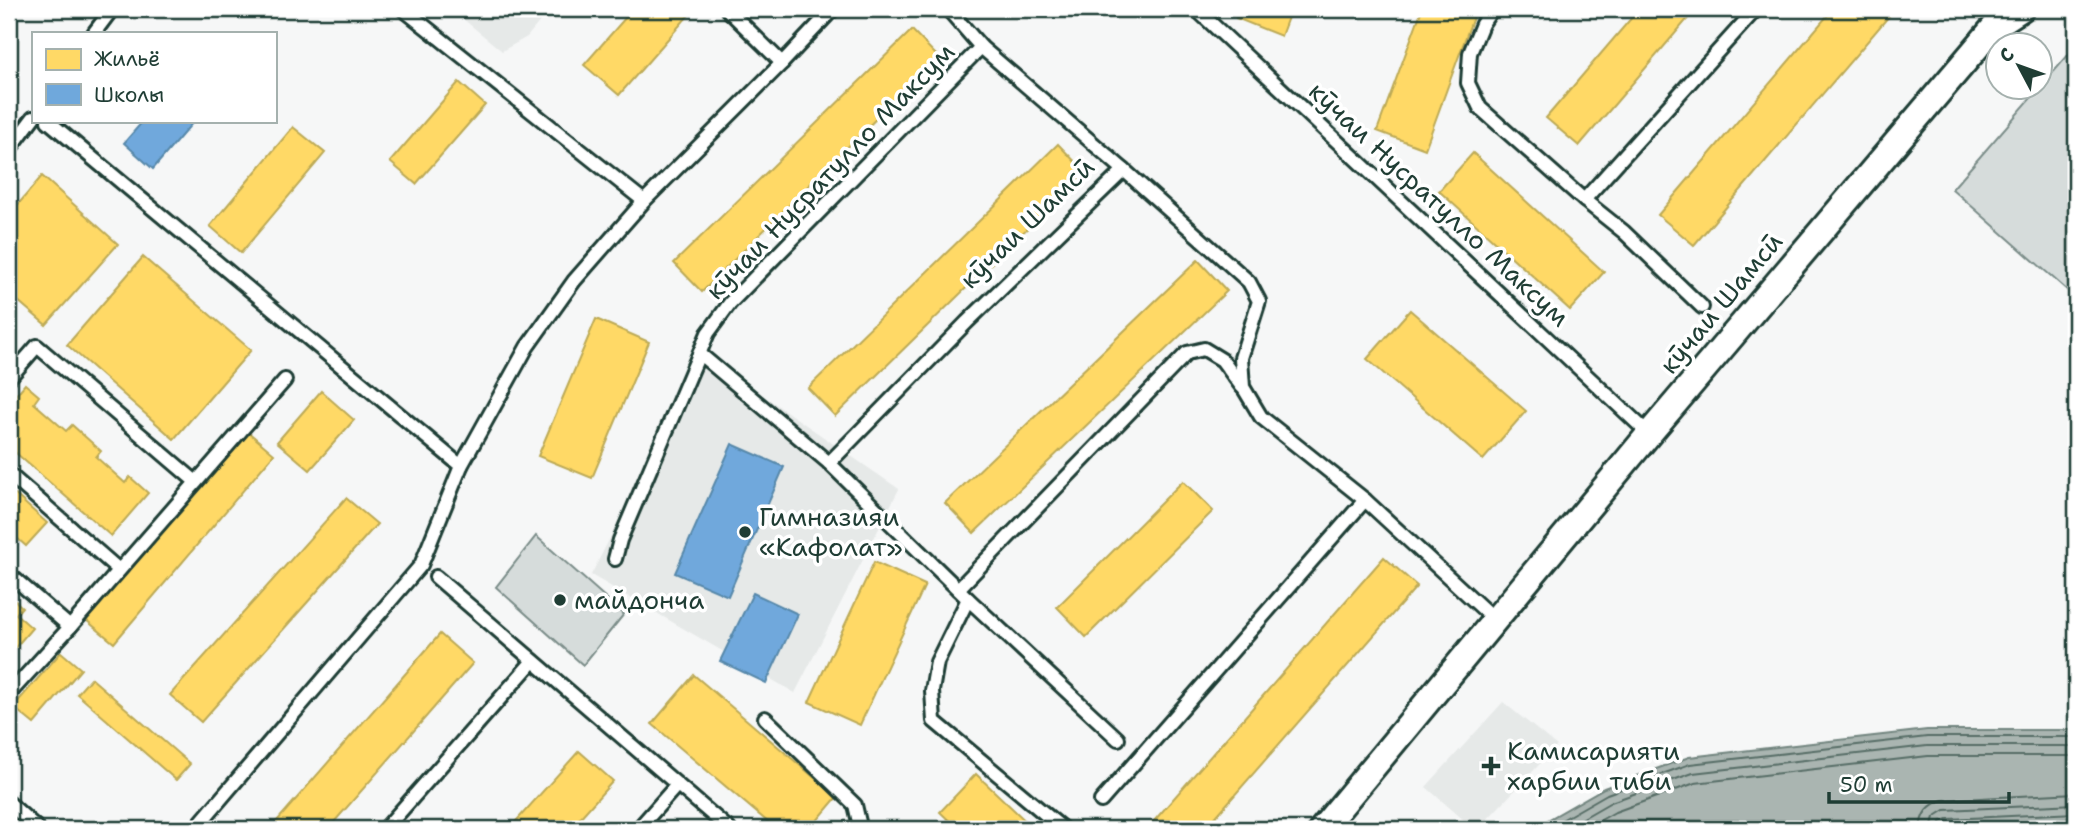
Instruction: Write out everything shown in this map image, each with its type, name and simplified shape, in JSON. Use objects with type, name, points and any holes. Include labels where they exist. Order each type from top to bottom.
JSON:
[{"type":"street","name":"кӯчаи Шамсӣ","points":[[1322,829],[1997,17],[2021,9]]},
{"type":"lane","points":[[95,32],[112,9]]},
{"type":"lane","points":[[403,9],[644,201]]},
{"type":"lane","points":[[727,9],[782,63]]},
{"type":"lane","points":[[195,829],[421,565],[461,466],[527,347],[574,281],[644,201],[833,9]]},
{"type":"lane","name":"кӯчаи Нусратулло Максум","points":[[948,9],[981,47],[1124,170]]},
{"type":"lane","name":"кӯчаи Нусратулло Максум","points":[[1196,9],[1649,434]]},
{"type":"lane","points":[[1492,9],[1482,24],[1470,53],[1468,83],[1480,108],[1624,232],[1702,307]]},
{"type":"lane","points":[[1584,200],[1756,9]]},
{"type":"lane","name":"кӯчаи Нусратулло Максум","points":[[615,559],[620,540],[708,333],[730,303],[981,47]]},
{"type":"lane","points":[[9,150],[32,119]]},
{"type":"lane","points":[[49,122],[461,466]]},
{"type":"lane","name":"кӯчаи Шамсӣ","points":[[828,463],[967,322],[1124,170],[1249,282],[1259,301],[1241,358],[1243,387]]},
{"type":"lane","points":[[9,378],[37,346],[196,482]]},
{"type":"lane","points":[[958,589],[1187,353],[1204,349],[1222,360],[1261,417],[1365,500],[1495,620]]},
{"type":"lane","points":[[700,354],[828,463],[968,599],[1118,738]]},
{"type":"lane","points":[[9,694],[285,380]]},
{"type":"lane","points":[[9,474],[119,570]]},
{"type":"lane","points":[[1101,801],[1365,500]]},
{"type":"lane","points":[[9,574],[70,627]]},
{"type":"lane","points":[[436,577],[723,827]]},
{"type":"lane","points":[[968,599],[937,662],[932,691],[934,721],[1063,829]]},
{"type":"lane","points":[[385,829],[533,661]]},
{"type":"lane","points":[[765,718],[855,805],[859,822],[855,829]]},
{"type":"lane","points":[[638,829],[677,785]]},
{"type":"lane","points":[[9,803],[38,829]]},
{"type":"shaded area","points":[[451,9],[550,9],[527,37],[502,51]]},
{"type":"shaded area","points":[[2076,46],[2076,298],[1952,189],[2027,102],[2054,102],[2054,71]]},
{"type":"shaded area","name":"Гимназияи «Кафолат»","points":[[704,355],[899,489],[795,693],[591,575]]},
{"type":"shaded area","name":"майдонча","points":[[536,536],[624,614],[583,665],[496,587]]},
{"type":"shaded area","name":"Камисарияти харбии тиби","points":[[1503,702],[1557,746],[1478,829],[1474,829],[1426,787]]},
{"type":"water","points":[[1927,730],[2076,730],[2076,819],[1861,829],[1532,829],[1604,788],[1689,757]]},
{"type":"building: Жильё","points":[[633,9],[694,9],[619,95],[584,65]]},
{"type":"building: Жильё","points":[[1240,9],[1291,9],[1281,36],[1236,18]]},
{"type":"building: Жильё","points":[[1422,9],[1476,9],[1425,149],[1377,131]]},
{"type":"building: Жильё","points":[[1639,9],[1696,9],[1579,146],[1546,118]]},
{"type":"building: Жильё","points":[[1833,9],[1895,9],[1694,245],[1658,215]]},
{"type":"building: Жильё","points":[[912,30],[938,57],[702,292],[674,263]]},
{"type":"building: Жильё","points":[[459,82],[485,105],[416,184],[390,162]]},
{"type":"building: Жильё","points":[[293,127],[325,153],[241,253],[210,226]]},
{"type":"building: Жильё","points":[[1058,144],[1085,172],[835,416],[808,388]]},
{"type":"building: Жильё","points":[[1473,153],[1604,272],[1570,310],[1439,191]]},
{"type":"building: Жильё","points":[[42,176],[118,244],[46,325],[9,293],[9,215]]},
{"type":"building: Жильё","points":[[143,257],[251,350],[174,439],[67,345]]},
{"type":"building: Жильё","points":[[1198,260],[1227,291],[974,533],[945,503]]},
{"type":"building: Жильё","points":[[1410,310],[1526,411],[1483,460],[1367,359]]},
{"type":"building: Жильё","points":[[596,319],[649,342],[592,478],[538,456]]},
{"type":"building: Жильё","points":[[25,384],[39,396],[34,403],[66,431],[72,425],[101,451],[96,457],[125,483],[130,477],[148,493],[111,536],[9,447],[9,403]]},
{"type":"building: Жильё","points":[[321,391],[354,420],[310,470],[277,442]]},
{"type":"building: Жильё","points":[[240,425],[274,454],[114,643],[80,615]]},
{"type":"building: Жильё","points":[[1183,481],[1213,511],[1086,637],[1057,607]]},
{"type":"building: Жильё","points":[[9,489],[47,523],[26,546],[9,531]]},
{"type":"building: Жильё","points":[[346,498],[377,524],[201,722],[170,695]]},
{"type":"building: Жильё","points":[[1384,557],[1417,586],[1205,829],[1147,829]]},
{"type":"building: Жильё","points":[[874,562],[925,585],[860,725],[809,702]]},
{"type":"building: Жильё","points":[[9,595],[22,607],[16,614],[32,628],[9,655]]},
{"type":"building: Жильё","points":[[440,634],[473,663],[328,829],[270,829]]},
{"type":"building: Жильё","points":[[61,652],[81,669],[34,724],[13,707]]},
{"type":"building: Жильё","points":[[694,675],[837,797],[810,829],[776,829],[652,724]]},
{"type":"building: Жильё","points":[[91,678],[190,764],[176,780],[77,694]]},
{"type":"building: Жильё","points":[[579,751],[613,781],[570,829],[509,829]]},
{"type":"building: Жильё","points":[[976,774],[1034,829],[958,829],[940,812]]},
{"type":"building: Школы","points":[[142,122],[193,122],[153,169],[124,143]]},
{"type":"building: Школы","points":[[732,444],[784,467],[728,596],[675,573]]},
{"type":"building: Школы","points":[[753,593],[798,614],[766,683],[720,661]]},
{"type":"place","name":"Гимназияи «Кафолат»","points":[[745,532]]},
{"type":"place","name":"майдонча","points":[[560,600]]},
{"type":"place","name":"Камисарияти харбии тиби","points":[[1491,766]]}]
